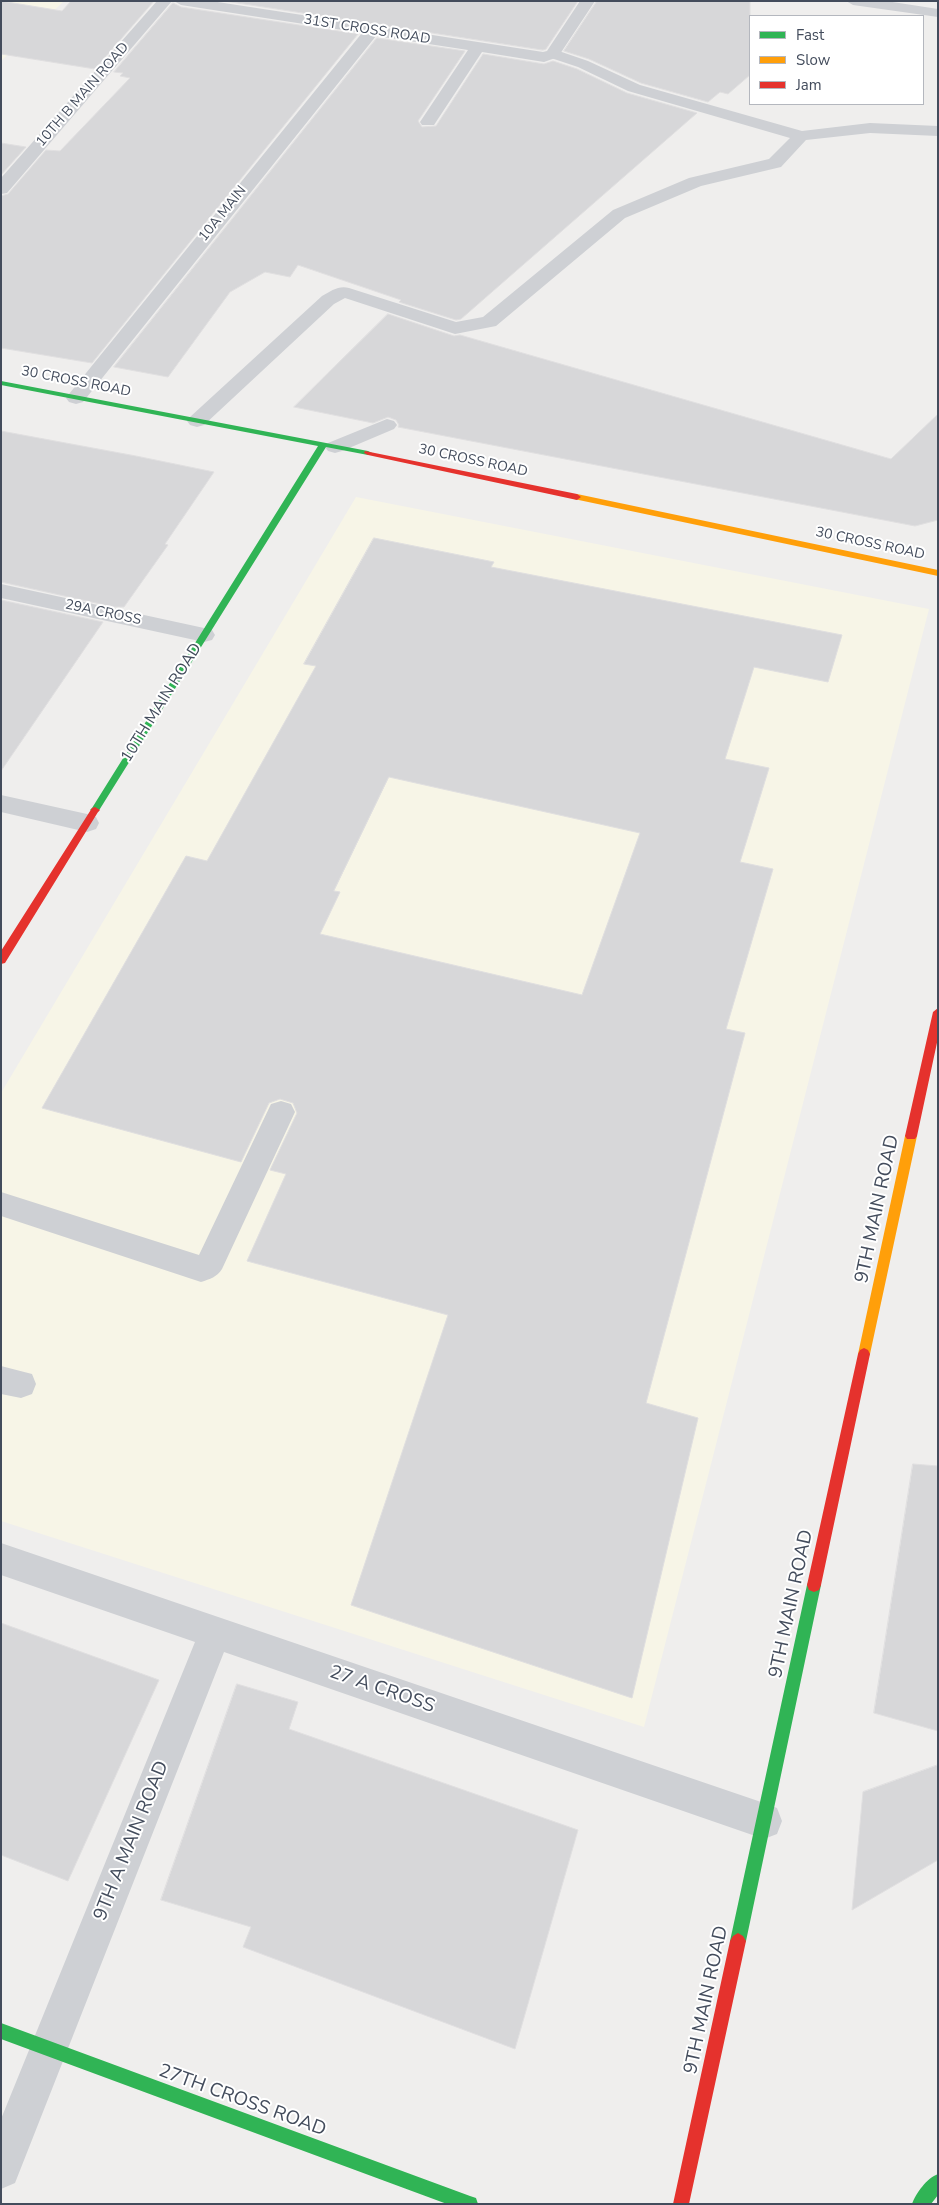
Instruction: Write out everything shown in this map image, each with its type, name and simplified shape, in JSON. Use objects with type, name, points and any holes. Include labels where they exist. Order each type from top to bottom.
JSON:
[{"type":"main road","name":"30 CROSS ROAD","points":[[1,383],[329,446],[938,573]]},
{"type":"main road","name":"10TH MAIN ROAD","points":[[1,960],[204,635],[329,446]]},
{"type":"main road","name":"9TH MAIN ROAD","points":[[681,2204],[764,1820],[932,1071],[938,1012]]},
{"type":"main road","name":"27TH CROSS ROAD","points":[[1,2031],[470,2204]]},
{"type":"main road","points":[[920,2204],[938,2182]]},
{"type":"street","name":"10TH B MAIN ROAD","points":[[1,189],[164,1]]},
{"type":"street","name":"31ST CROSS ROAD","points":[[181,1],[540,57],[548,57],[553,54]]},
{"type":"street","points":[[588,1],[553,54],[583,64],[634,88],[801,136],[870,128],[938,131]]},
{"type":"street","points":[[853,1],[938,14]]},
{"type":"street","name":"10A MAIN","points":[[76,398],[372,30]]},
{"type":"street","points":[[428,122],[478,48]]},
{"type":"street","points":[[197,421],[328,300],[343,292],[455,328],[489,322],[619,214],[695,182],[775,163],[801,136]]},
{"type":"street","points":[[329,446],[387,425]]},
{"type":"street","name":"29A CROSS","points":[[1,591],[204,635]]},
{"type":"street","points":[[1,803],[87,823]]},
{"type":"street","points":[[1,1204],[201,1268],[208,1266],[281,1112]]},
{"type":"street","name":"27 A CROSS","points":[[1,1559],[764,1820]]},
{"type":"street","name":"9TH A MAIN ROAD","points":[[1,2169],[215,1633]]},
{"type":"shaded area","points":[[1,1],[64,1],[1,61]]},
{"type":"shaded area","points":[[356,497],[929,609],[644,1727],[1,1521],[1,1093]]},
{"type":"building","points":[[1,1],[62,11],[71,1],[154,1],[95,69],[1,54]]},
{"type":"building","points":[[225,1],[578,1],[546,49],[543,50]]},
{"type":"building","points":[[597,1],[750,1],[749,76],[728,94],[720,92],[708,102],[641,83],[589,59],[564,51]]},
{"type":"building","points":[[173,3],[181,7],[358,34],[92,363],[1,348],[1,196],[8,194],[46,150],[60,151],[130,78],[120,76],[123,73],[114,72]]},
{"type":"building","points":[[377,38],[465,51],[418,121],[422,127],[436,126],[483,54],[544,64],[553,61],[577,69],[627,93],[697,113],[461,319],[456,320],[399,302],[401,300],[298,265],[290,277],[265,272],[230,292],[168,377],[114,367]]},
{"type":"building","points":[[1,143],[26,147],[1,175]]},
{"type":"building","points":[[388,314],[454,336],[460,335],[891,459],[938,414],[938,520],[915,526],[398,427],[399,425],[396,420],[388,417],[373,423],[294,407]]},
{"type":"building","points":[[1,431],[214,472],[165,544],[168,545],[124,607],[114,607],[1,582]]},
{"type":"building","points":[[374,538],[494,562],[491,567],[842,635],[828,682],[754,667],[725,759],[769,768],[740,862],[773,869],[726,1029],[745,1033],[646,1403],[698,1418],[632,1698],[351,1605],[448,1315],[247,1261],[286,1174],[270,1170],[297,1113],[293,1103],[280,1099],[269,1103],[241,1162],[42,1108],[186,856],[207,861],[316,666],[304,664]],"holes":[[[389,777],[640,833],[582,995],[320,934],[340,892],[334,891]]]},
{"type":"building","points":[[1,600],[103,622],[1,771]]},
{"type":"building","points":[[913,1464],[938,1466],[938,1731],[874,1713]]},
{"type":"building","points":[[1,1623],[159,1680],[68,1881],[1,1855]]},
{"type":"building","points":[[237,1684],[298,1702],[289,1729],[578,1830],[515,2049],[243,1947],[251,1927],[161,1900]]},
{"type":"building","points":[[938,1765],[938,1860],[852,1910],[863,1792]]},
{"type":"traffic: fast","points":[[1,383],[368,453]]},
{"type":"traffic: fast","points":[[95,810],[323,445]]},
{"type":"traffic: fast","points":[[738,1941],[814,1585]]},
{"type":"traffic: fast","points":[[1,2031],[470,2204]]},
{"type":"traffic: fast","points":[[920,2204],[938,2182]]},
{"type":"traffic: slow","points":[[577,497],[938,573]]},
{"type":"traffic: slow","points":[[864,1354],[911,1136]]},
{"type":"traffic: jam","points":[[368,453],[577,497]]},
{"type":"traffic: jam","points":[[1,960],[95,810]]},
{"type":"traffic: jam","points":[[911,1136],[938,1012]]},
{"type":"traffic: jam","points":[[814,1585],[864,1354]]},
{"type":"traffic: jam","points":[[681,2204],[738,1941]]}]
